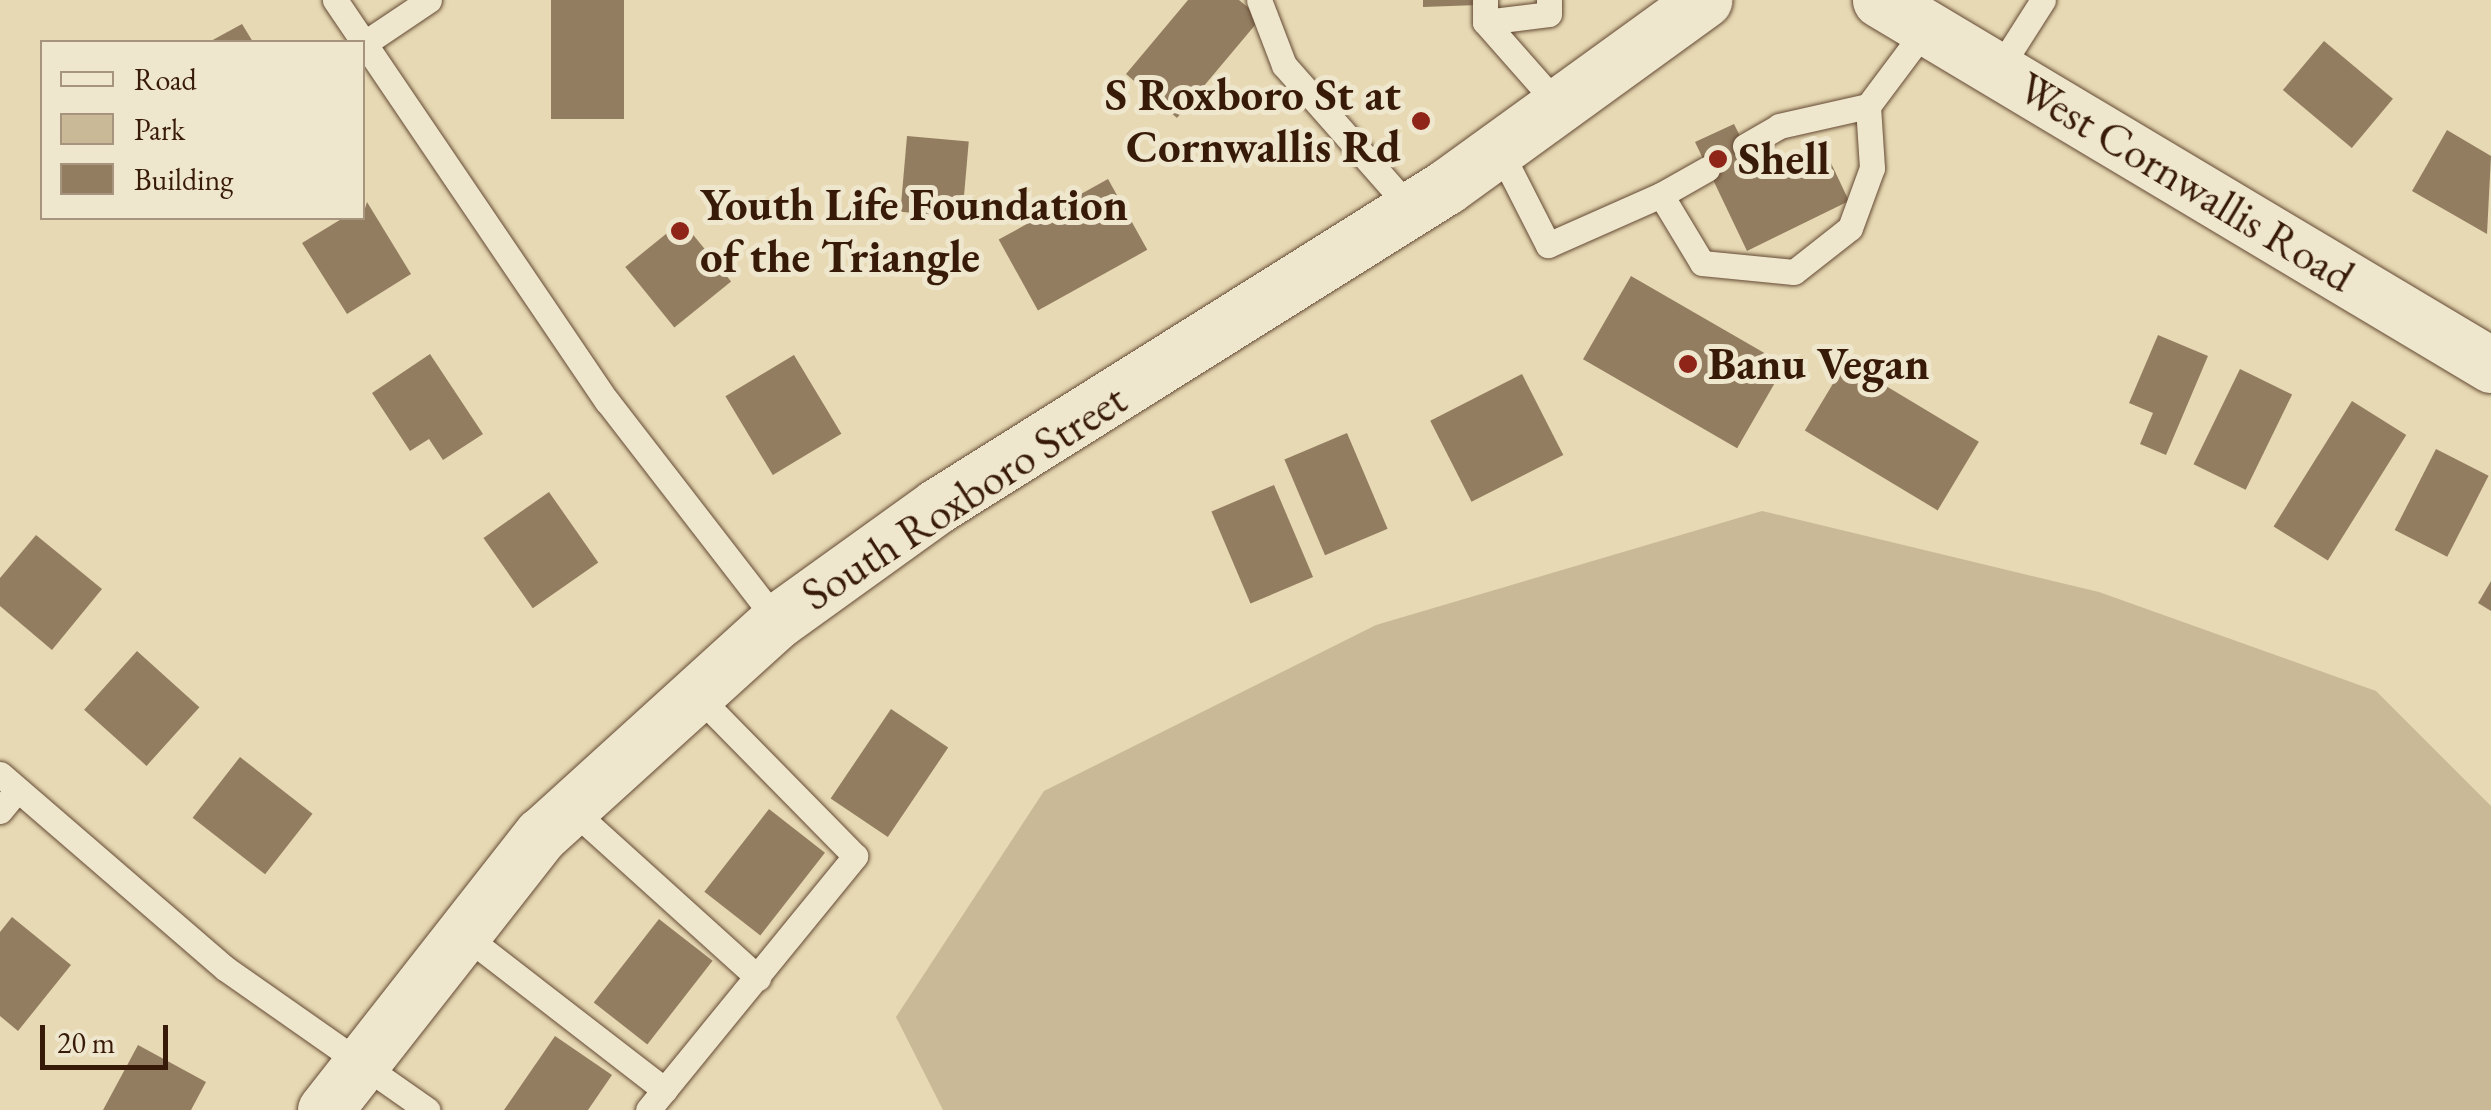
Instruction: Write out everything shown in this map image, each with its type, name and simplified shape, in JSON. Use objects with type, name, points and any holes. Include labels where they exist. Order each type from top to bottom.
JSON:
[{"type":"street","name":"South Roxboro Street","points":[[325,1110],[459,931],[569,806],[692,690],[777,621],[937,506],[1412,210],[1704,0]]},
{"type":"street","name":"West Cornwallis Road","points":[[1880,0],[2491,365]]},
{"type":"lane","points":[[334,0],[363,40]]},
{"type":"lane","points":[[429,0],[365,43],[607,401],[777,621]]},
{"type":"lane","points":[[1259,0],[1284,64],[1412,210]]},
{"type":"lane","points":[[1485,11],[1550,14],[1549,0]]},
{"type":"lane","points":[[1999,70],[2043,0]]},
{"type":"lane","points":[[1485,11],[1559,106]]},
{"type":"lane","points":[[1661,195],[1702,264],[1794,272],[1850,228],[1872,168],[1868,106],[1927,27]]},
{"type":"lane","points":[[1745,146],[1779,126],[1868,106]]},
{"type":"lane","points":[[1499,149],[1548,245],[1661,195],[1707,168]]},
{"type":"lane","points":[[648,1110],[855,856],[692,690]]},
{"type":"lane","points":[[0,810],[8,782],[136,898],[426,1110]]},
{"type":"lane","points":[[569,806],[758,978]]},
{"type":"lane","points":[[459,931],[665,1090]]},
{"type":"green space","points":[[1762,511],[2099,592],[2376,691],[2491,806],[2491,1110],[943,1110],[896,1017],[1044,791],[1376,625]]},
{"type":"building","points":[[551,0],[624,0],[624,119],[551,119]]},
{"type":"building","points":[[1188,0],[1239,0],[1261,18],[1177,118],[1126,74]]},
{"type":"building","points":[[1423,0],[1478,0],[1478,5],[1423,7]]},
{"type":"building","points":[[242,24],[252,40],[213,40]]},
{"type":"building","points":[[2324,41],[2393,99],[2352,148],[2283,90]]},
{"type":"building","points":[[1734,124],[1758,172],[1821,142],[1849,201],[1747,251],[1695,142]]},
{"type":"building","points":[[2447,130],[2491,156],[2487,234],[2412,191]]},
{"type":"building","points":[[907,136],[969,141],[962,217],[900,212]]},
{"type":"building","points":[[1108,179],[1147,250],[1038,310],[999,240]]},
{"type":"building","points":[[367,202],[411,274],[347,314],[302,243],[340,220],[365,220]]},
{"type":"building","points":[[682,221],[731,282],[674,328],[625,267]]},
{"type":"building","points":[[1631,276],[1785,365],[1737,448],[1583,359]]},
{"type":"building","points":[[2158,335],[2208,356],[2166,455],[2140,444],[2153,413],[2129,403]]},
{"type":"building","points":[[430,354],[483,434],[443,460],[429,439],[410,451],[372,393]]},
{"type":"building","points":[[794,355],[841,434],[773,475],[725,396]]},
{"type":"building","points":[[1846,362],[1979,442],[1938,510],[1805,431]]},
{"type":"building","points":[[2240,369],[2292,394],[2246,490],[2194,464]]},
{"type":"building","points":[[1522,374],[1563,455],[1472,502],[1430,421]]},
{"type":"building","points":[[2352,401],[2406,435],[2328,560],[2274,527]]},
{"type":"building","points":[[1347,433],[1388,529],[1325,555],[1284,460]]},
{"type":"building","points":[[2436,449],[2489,476],[2447,557],[2395,530]]},
{"type":"building","points":[[1274,485],[1313,577],[1250,604],[1211,512]]},
{"type":"building","points":[[549,492],[598,562],[533,608],[483,538]]},
{"type":"building","points":[[36,535],[102,589],[52,650],[0,606],[0,578]]},
{"type":"building","points":[[2491,581],[2491,611],[2478,603]]},
{"type":"building","points":[[137,651],[199,707],[147,766],[84,710]]},
{"type":"building","points":[[891,709],[948,748],[888,837],[831,799]]},
{"type":"building","points":[[240,757],[312,814],[265,874],[193,818]]},
{"type":"building","points":[[769,809],[825,853],[760,935],[704,892]]},
{"type":"building","points":[[12,917],[71,965],[18,1031],[0,1016],[0,932]]},
{"type":"building","points":[[659,919],[713,961],[647,1044],[594,1003]]},
{"type":"building","points":[[555,1036],[612,1075],[588,1110],[504,1110]]},
{"type":"building","points":[[138,1045],[206,1082],[191,1110],[103,1110]]},
{"type":"place","name":"S Roxboro St at Cornwallis Rd","points":[[1421,121]]},
{"type":"place","name":"Shell","points":[[1718,159]]},
{"type":"place","name":"Youth Life Foundation of the Triangle","points":[[680,231]]},
{"type":"place","name":"Banu Vegan","points":[[1688,364]]}]
